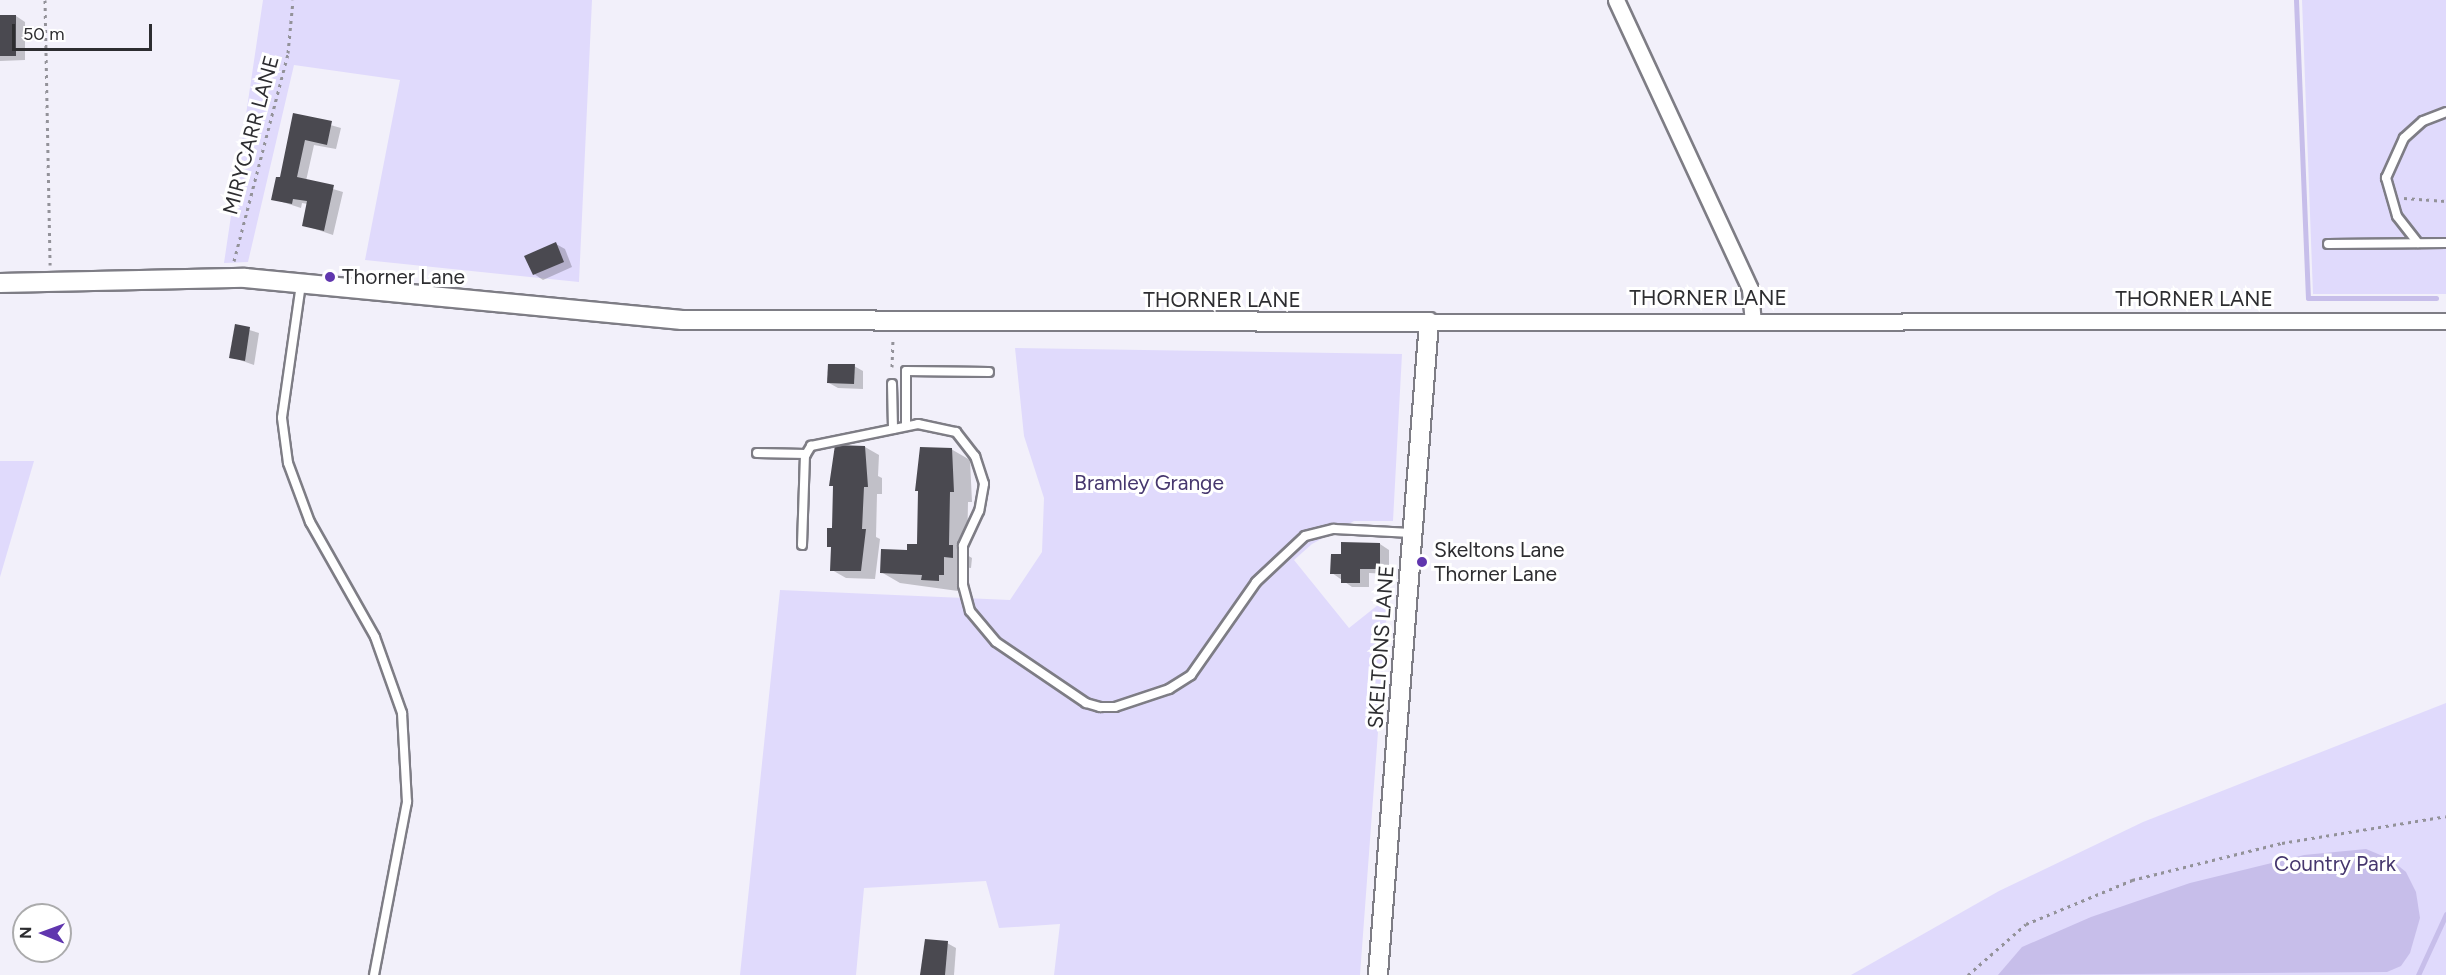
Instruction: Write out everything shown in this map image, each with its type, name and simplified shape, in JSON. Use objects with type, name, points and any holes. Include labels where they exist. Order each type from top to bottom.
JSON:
[{"type":"street","points":[[1616,0],[1750,288],[1754,321]]},
{"type":"street","name":"THORNER LANE","points":[[0,283],[230,277],[302,281],[660,319],[893,323],[2446,321]]},
{"type":"street","name":"SKELTONS LANE","points":[[1378,975],[1429,322]]},
{"type":"lane","points":[[2418,243],[2397,216],[2386,178],[2393,157],[2423,122],[2446,112]]},
{"type":"lane","points":[[2328,244],[2446,243]]},
{"type":"lane","points":[[302,281],[282,418],[288,463],[310,522],[375,637],[402,713],[407,802],[374,975]]},
{"type":"lane","points":[[906,425],[906,371],[989,372]]},
{"type":"lane","points":[[892,384],[893,429]]},
{"type":"lane","points":[[757,453],[806,454],[817,444],[906,425],[931,424],[956,432],[981,469],[984,498],[966,534],[962,558],[965,598],[976,623],[996,642],[1086,703],[1100,707],[1115,707],[1159,693],[1191,675],[1256,582],[1305,536],[1334,529],[1412,533]]},
{"type":"lane","points":[[802,545],[806,454]]},
{"type":"path","points":[[45,0],[50,281]]},
{"type":"path","name":"MIRYCARR LANE","points":[[230,277],[288,53],[293,0]]},
{"type":"path","points":[[2397,216],[2403,198],[2446,201]]},
{"type":"path","points":[[892,384],[893,323]]},
{"type":"path","points":[[1968,975],[2026,924],[2132,880],[2282,843],[2446,816]]},
{"type":"green space","points":[[263,0],[592,0],[579,282],[365,260],[400,80],[294,65],[248,262],[224,263]]},
{"type":"green space","points":[[2302,0],[2446,0],[2446,294],[2313,294]]},
{"type":"green space","name":"Bramley Grange","points":[[1015,348],[1402,354],[1393,521],[1354,521],[1312,544],[1294,560],[1349,628],[1388,597],[1360,975],[1054,975],[1060,924],[999,928],[986,881],[864,888],[856,975],[740,975],[780,590],[1010,600],[1042,552],[1044,498],[1024,436]]},
{"type":"green space","points":[[0,461],[34,461],[0,577]]},
{"type":"green space","name":"Country Park","points":[[2446,703],[2446,975],[1851,975],[1999,891],[2143,822]]},
{"type":"shaded area","points":[[2366,849],[2390,859],[2406,872],[2416,892],[2420,918],[2410,953],[2401,966],[2387,972],[1998,975],[2022,947],[2091,917],[2190,883],[2304,855]]},
{"type":"building","points":[[0,15],[16,15],[16,56],[0,56]]},
{"type":"building","points":[[293,113],[332,121],[327,145],[305,140],[297,177],[334,185],[324,231],[302,226],[307,201],[293,199],[292,204],[271,200],[276,177],[280,177]]},
{"type":"building","points":[[556,242],[564,262],[533,275],[524,256]]},
{"type":"building","points":[[235,324],[250,327],[245,361],[229,358]]},
{"type":"building","points":[[828,364],[855,364],[854,384],[827,383]]},
{"type":"building","points":[[835,445],[865,446],[868,487],[864,487],[862,529],[866,529],[861,571],[830,571],[831,547],[827,547],[827,528],[832,528],[833,486],[829,486]]},
{"type":"building","points":[[920,447],[952,448],[954,492],[950,492],[949,545],[953,545],[953,558],[944,557],[944,575],[939,575],[939,581],[921,580],[922,575],[880,573],[881,549],[907,550],[907,544],[917,544],[918,491],[915,491]]},
{"type":"building","points":[[1341,542],[1380,543],[1380,569],[1360,569],[1360,583],[1341,583],[1341,574],[1330,574],[1331,554],[1341,554]]},
{"type":"building","points":[[925,939],[948,941],[945,975],[920,975]]},
{"type":"waterway","points":[[2296,0],[2308,298],[2436,298]]},
{"type":"waterway","points":[[2418,975],[2446,914]]},
{"type":"place","name":"Thorner Lane","points":[[330,277]]},
{"type":"place","name":"Skeltons Lane Thorner Lane","points":[[1422,562]]}]
